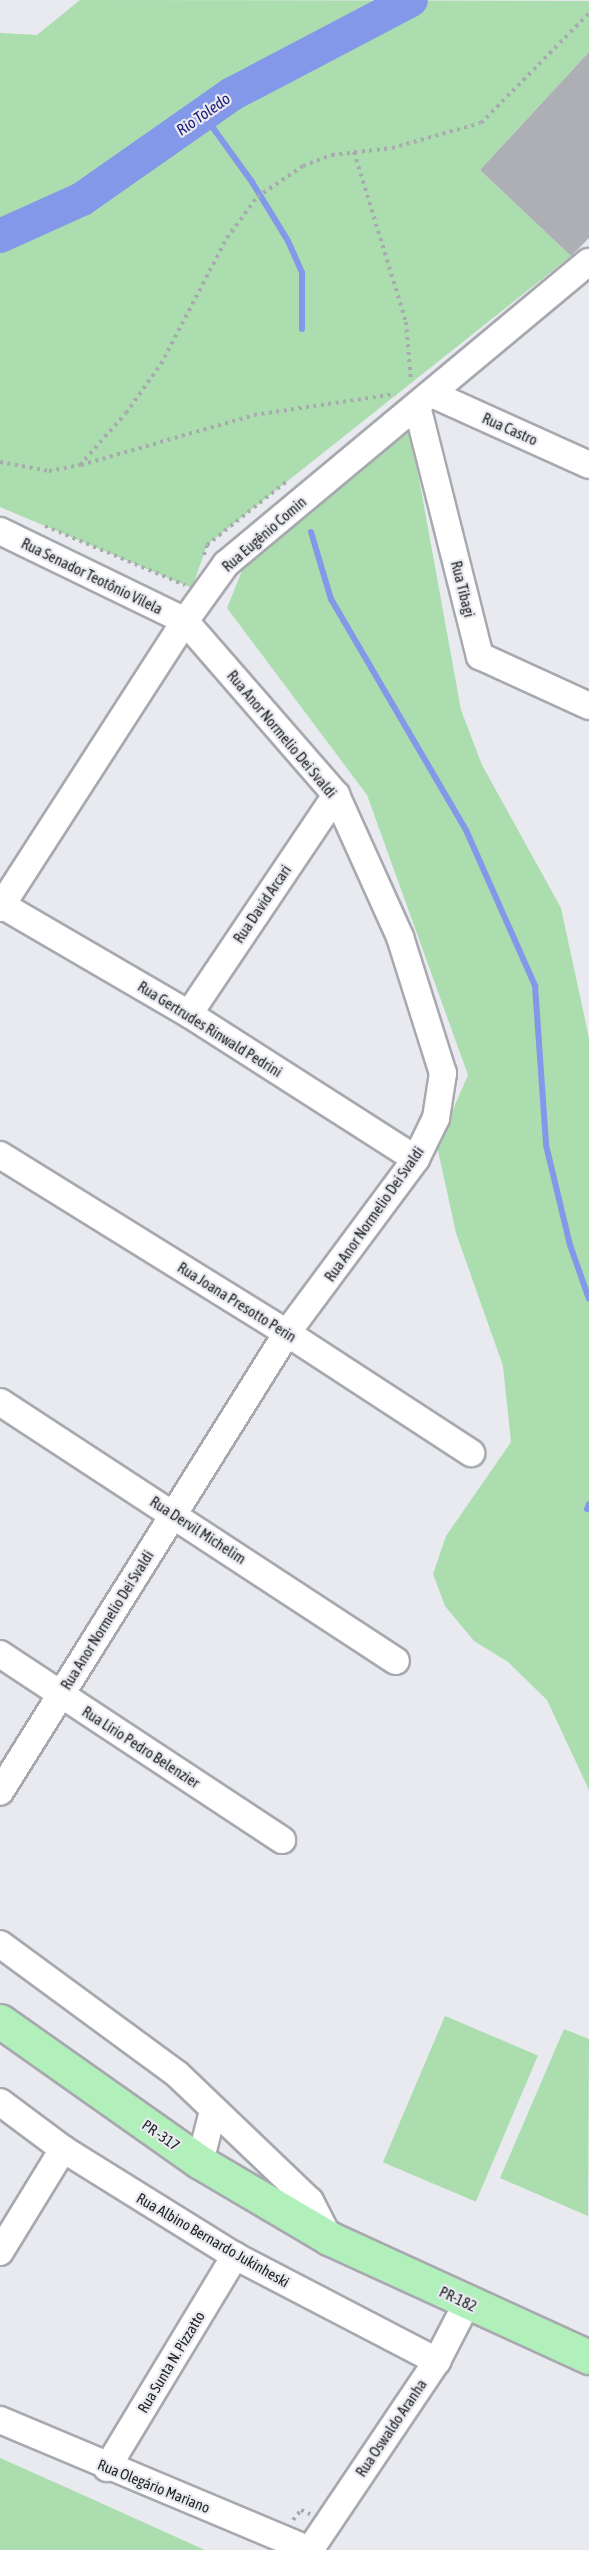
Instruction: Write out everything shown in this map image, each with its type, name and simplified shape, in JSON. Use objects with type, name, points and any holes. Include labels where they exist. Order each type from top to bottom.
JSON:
[{"type":"main road","name":"PR -317","points":[[0,2021],[200,2162],[329,2238]]},
{"type":"main road","name":"PR-182","points":[[329,2238],[589,2357]]},
{"type":"street","name":"Rua Eugênio Comin","points":[[1,906],[185,621],[226,564],[416,390],[589,262]]},
{"type":"street","name":"Rua Castro","points":[[416,390],[589,465]]},
{"type":"street","name":"Rua Tibagi","points":[[416,390],[480,656],[589,706]]},
{"type":"street","name":"Rua Senador Teotônio Vilela","points":[[0,531],[185,621]]},
{"type":"street","name":"Rua Anor Normelio Dei Svaldi","points":[[0,1792],[287,1333],[416,1159],[436,1118],[443,1073],[400,937],[336,795],[185,621]]},
{"type":"street","name":"Rua David Arcari","points":[[189,1014],[336,795]]},
{"type":"street","name":"Rua Gertrudes Rinwald Pedrini","points":[[1,906],[189,1014],[416,1159]]},
{"type":"street","name":"Rua Joana Presotto Perin","points":[[0,1155],[287,1333],[471,1453]]},
{"type":"street","name":"Rua Dervil Michelim","points":[[0,1402],[396,1660]]},
{"type":"street","name":"Rua Lírio Pedro Belenzier","points":[[0,1654],[282,1840]]},
{"type":"street","points":[[0,1944],[177,2074],[310,2201],[329,2238]]},
{"type":"street","name":"Rua Albino Bernardo Jukinheski","points":[[0,2102],[63,2149],[235,2256],[436,2361]]},
{"type":"street","points":[[200,2162],[213,2110]]},
{"type":"street","points":[[0,2252],[63,2149]]},
{"type":"street","name":"Rua Sunta N. Pizzatto","points":[[107,2468],[235,2256]]},
{"type":"street","name":"Rua Oswaldo Aranha","points":[[310,2550],[436,2361],[467,2303]]},
{"type":"street","name":"Rua Olegário Mariano","points":[[0,2421],[107,2468],[310,2550]]},
{"type":"path","points":[[80,465],[126,413],[161,364],[227,238],[257,197],[312,162],[354,152],[392,148],[481,123],[589,14]]},
{"type":"path","points":[[354,152],[406,322],[416,390]]},
{"type":"path","points":[[389,401],[416,390]]},
{"type":"path","points":[[0,462],[49,471],[80,465],[277,410],[320,407],[416,390]]},
{"type":"path","points":[[200,567],[207,545],[293,477]]},
{"type":"path","points":[[43,525],[192,588]]},
{"type":"green space","points":[[80,0],[589,1],[589,52],[480,170],[571,256],[207,545],[192,588],[0,507],[0,33],[37,35]]},
{"type":"green space","points":[[410,429],[461,710],[482,765],[561,908],[589,1038],[589,1790],[547,1700],[508,1662],[474,1641],[445,1606],[433,1574],[446,1536],[511,1442],[503,1366],[456,1233],[437,1146],[468,1075],[367,795],[227,608],[246,561]]},
{"type":"green space","points":[[445,2016],[538,2055],[476,2202],[383,2162]]},
{"type":"green space","points":[[564,2029],[589,2039],[588,2216],[500,2178]]},
{"type":"green space","points":[[0,2458],[72,2490],[205,2550],[0,2550]]},
{"type":"building","points":[[589,52],[589,238],[571,256],[480,170]]},
{"type":"waterway","name":"Rio Toledo","points":[[0,236],[82,199],[232,94],[411,0]]},
{"type":"waterway","points":[[203,114],[252,182],[288,241],[302,273],[302,329]]},
{"type":"waterway","points":[[311,532],[331,599],[466,830],[535,986],[546,1145],[570,1245],[589,1299]]},
{"type":"waterway","points":[[587,1509],[589,1504]]}]
